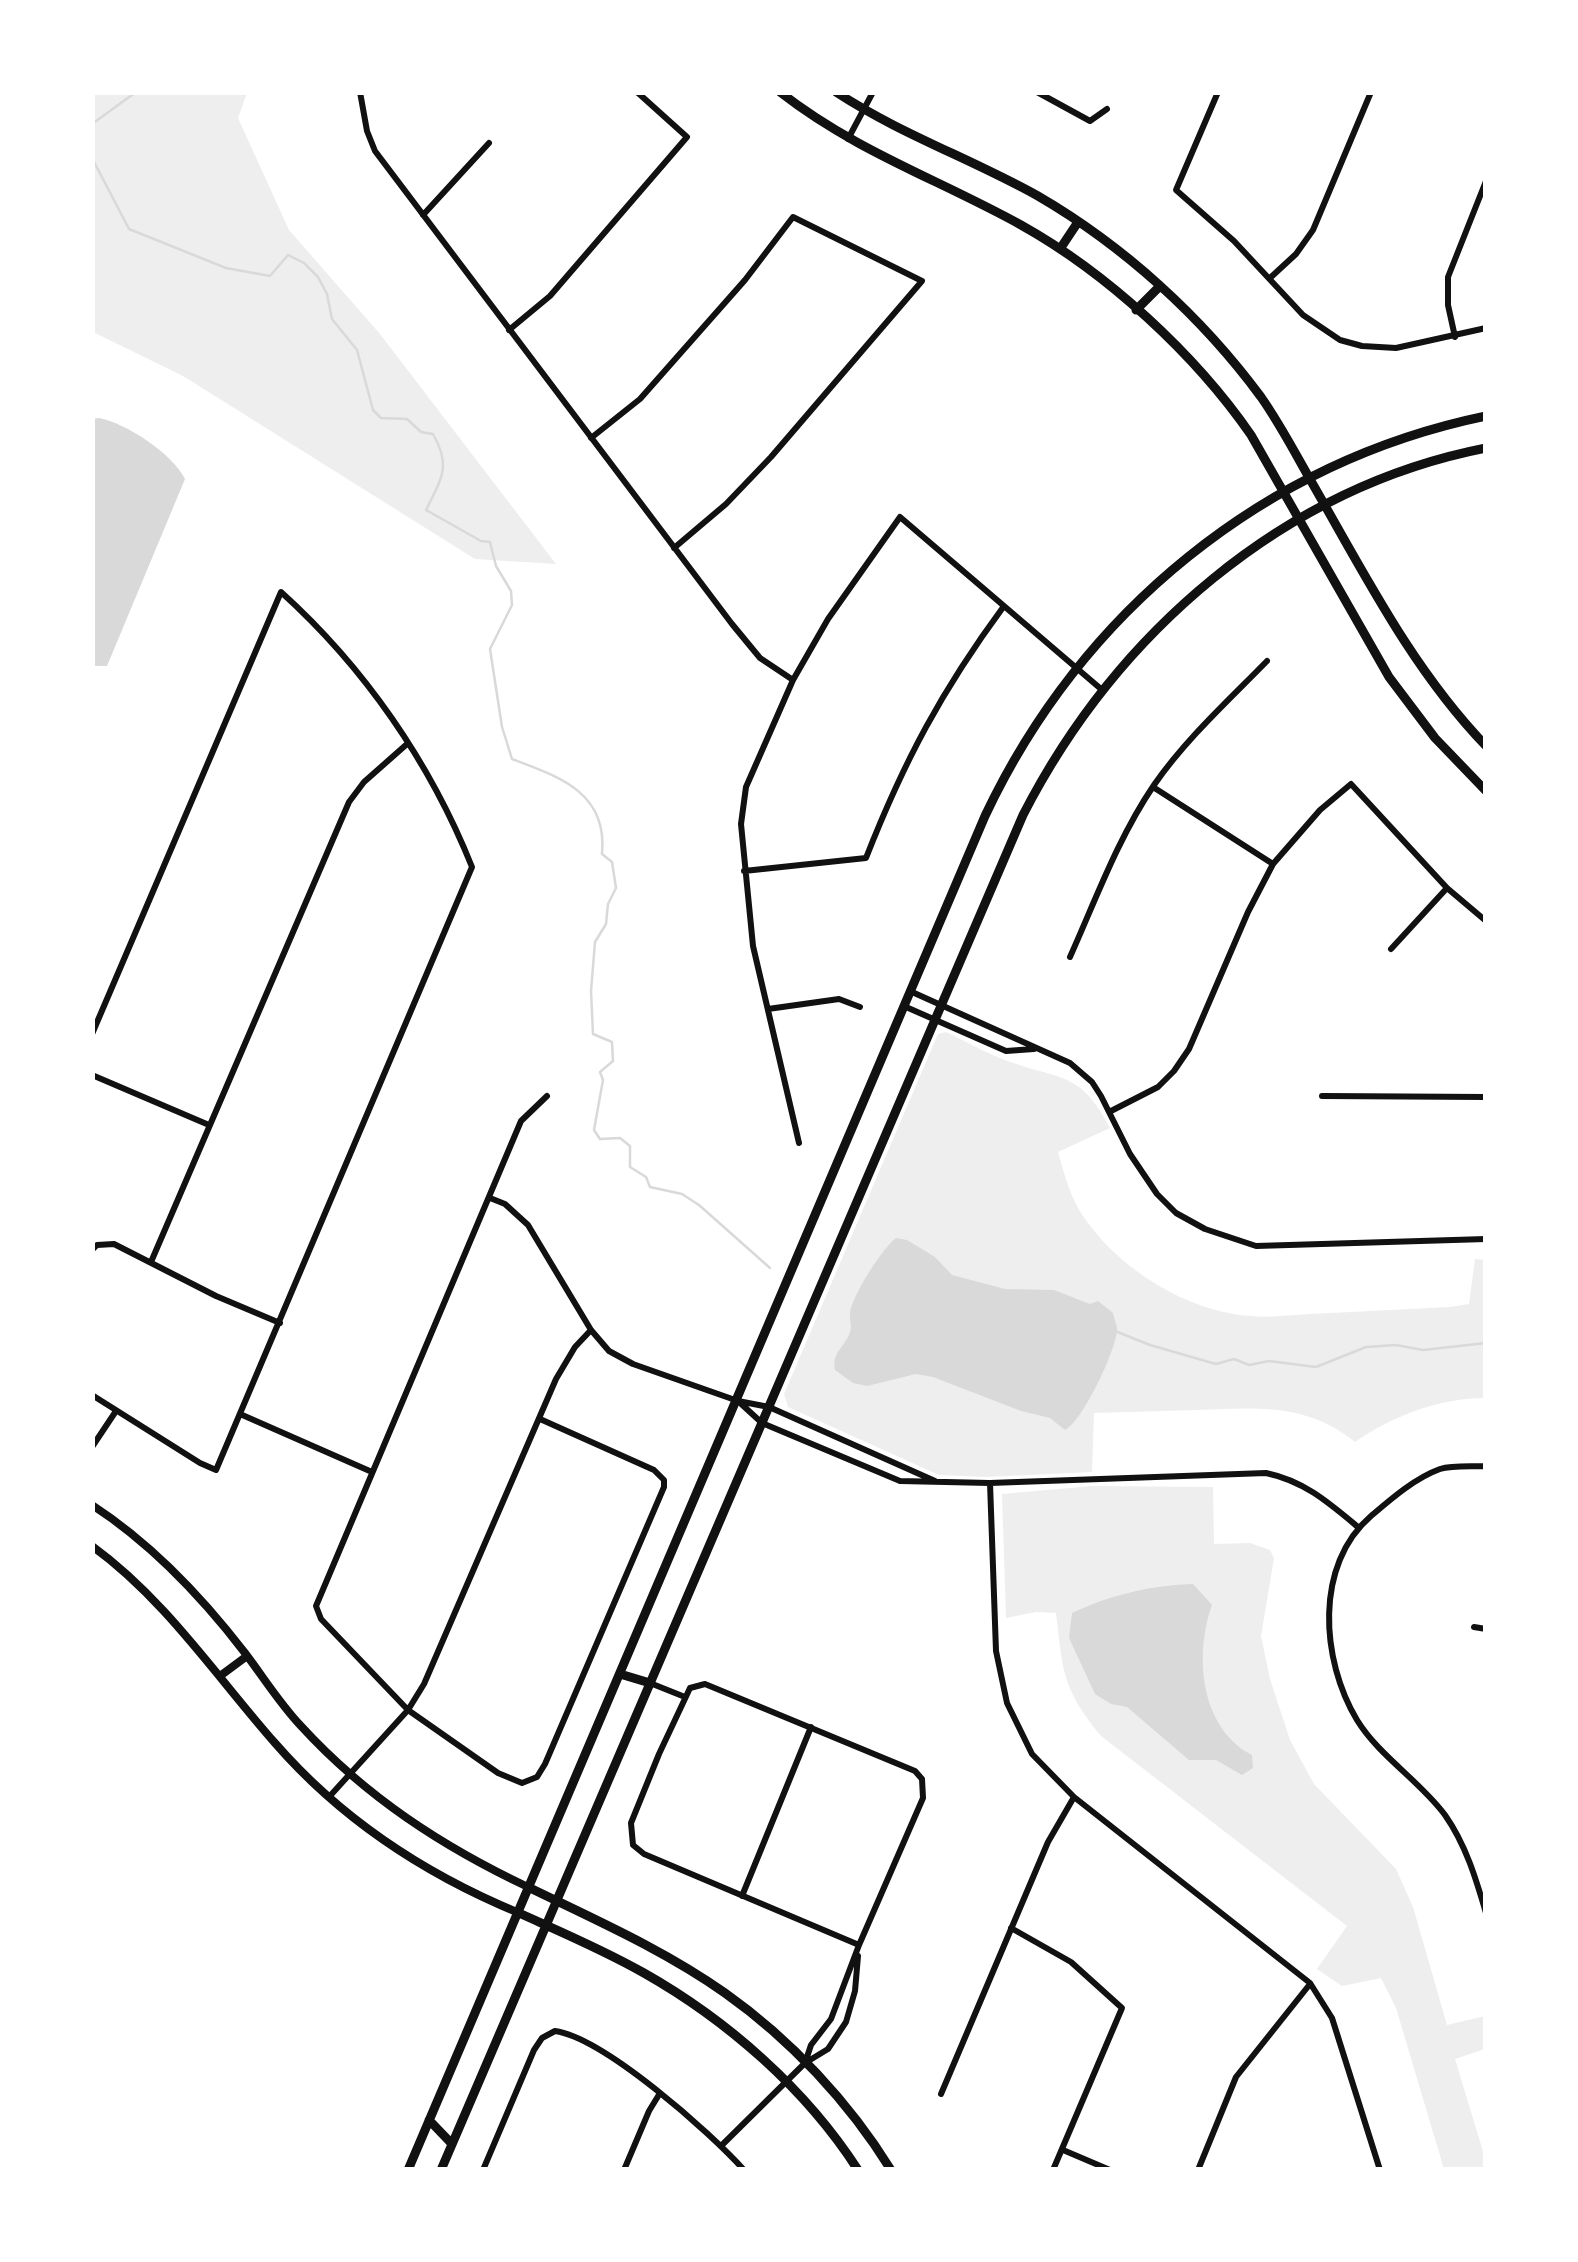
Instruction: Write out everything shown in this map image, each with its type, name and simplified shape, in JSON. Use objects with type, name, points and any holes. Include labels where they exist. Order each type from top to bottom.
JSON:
[{"type":"main road","points":[[780,92],[848,139],[1001,214],[1060,250],[1136,310],[1227,401],[1252,436],[1390,678],[1435,738],[1486,791]]},
{"type":"main road","points":[[836,92],[864,110],[1038,196],[1160,286],[1221,348],[1260,397],[1410,651],[1486,746]]},
{"type":"main road","points":[[1060,250],[1078,222]]},
{"type":"main road","points":[[1136,310],[1160,286]]},
{"type":"main road","points":[[408,2170],[1001,782],[1038,720],[1109,628],[1162,576],[1218,533],[1309,478],[1405,437],[1486,416]]},
{"type":"main road","points":[[441,2170],[1023,815],[1054,758],[1101,689],[1143,642],[1237,559],[1324,504],[1394,475],[1486,448]]},
{"type":"main road","points":[[620,1674],[650,1684]]},
{"type":"main road","points":[[530,1888],[657,1950],[725,1993],[804,2063],[844,2105],[891,2170]]},
{"type":"main road","points":[[519,1913],[596,1948],[679,1994],[738,2038],[785,2082],[858,2170]]},
{"type":"main road","points":[[429,2120],[452,2144]]},
{"type":"main road","points":[[422,2137],[452,2144]]},
{"type":"street","points":[[360,92],[366,131],[375,151],[760,658],[793,680]]},
{"type":"street","points":[[508,330],[550,296],[687,138],[636,92]]},
{"type":"street","points":[[848,139],[873,92]]},
{"type":"street","points":[[1037,92],[1090,120],[1108,109]]},
{"type":"street","points":[[1218,92],[1176,190],[1270,278],[1311,323],[1351,344],[1384,348],[1486,328]]},
{"type":"street","points":[[1270,278],[1296,254],[1313,230],[1372,92]]},
{"type":"street","points":[[423,215],[490,143]]},
{"type":"street","points":[[1455,337],[1448,305],[1448,276],[1486,182]]},
{"type":"street","points":[[590,438],[640,399],[745,280],[793,217],[922,281],[771,457],[726,504],[674,548]]},
{"type":"street","points":[[800,1142],[752,946],[741,824],[746,786],[793,680],[844,594],[900,517],[1101,689]]},
{"type":"street","points":[[92,1034],[280,592],[371,686],[444,806],[472,867],[216,1470],[92,1396]]},
{"type":"street","points":[[744,871],[866,858],[917,739],[958,669],[1004,606]]},
{"type":"street","points":[[1070,957],[1118,848],[1153,787],[1192,736],[1267,661]]},
{"type":"street","points":[[150,1262],[349,802],[364,782],[408,744]]},
{"type":"street","points":[[1112,1111],[1158,1087],[1188,1049],[1273,864],[1320,810],[1352,784],[1447,888],[1486,921]]},
{"type":"street","points":[[1153,787],[1273,864]]},
{"type":"street","points":[[1390,948],[1447,888]]},
{"type":"street","points":[[912,992],[1070,1063],[1092,1082],[1112,1111],[1130,1154],[1157,1194],[1176,1213],[1234,1240],[1256,1246],[1486,1239]]},
{"type":"street","points":[[768,1009],[838,999],[860,1007]]},
{"type":"street","points":[[906,1008],[1006,1051],[1035,1050]]},
{"type":"street","points":[[92,1075],[209,1124]]},
{"type":"street","points":[[540,1419],[654,1470],[664,1480],[662,1494],[545,1764],[530,1782],[513,1781],[498,1773],[408,1710],[321,1619],[316,1606],[521,1120],[547,1096]]},
{"type":"street","points":[[1322,1096],[1486,1097]]},
{"type":"street","points":[[490,1198],[504,1204],[528,1225],[590,1330],[620,1358],[738,1401],[769,1407],[940,1484]]},
{"type":"street","points":[[92,1250],[97,1245],[114,1244],[216,1296],[280,1323]]},
{"type":"street","points":[[328,1797],[408,1710],[431,1671],[566,1361],[590,1330]]},
{"type":"street","points":[[738,1401],[762,1423],[900,1481],[940,1484],[1266,1474],[1289,1478],[1317,1493],[1358,1527]]},
{"type":"street","points":[[92,1447],[116,1410]]},
{"type":"street","points":[[240,1414],[372,1472]]},
{"type":"street","points":[[1486,1466],[1442,1468],[1396,1494],[1358,1527],[1339,1565],[1328,1624],[1335,1672],[1358,1722],[1445,1815],[1472,1864],[1486,1913]]},
{"type":"street","points":[[990,1483],[996,1651],[1007,1703],[1032,1754],[1074,1797],[1310,1984],[1332,2018],[1380,2170]]},
{"type":"street","points":[[92,1505],[137,1538],[201,1599],[298,1723],[350,1775],[433,1838],[530,1888]]},
{"type":"street","points":[[92,1546],[158,1604],[278,1746],[328,1797],[440,1877],[519,1913]]},
{"type":"street","points":[[1474,1626],[1486,1629]]},
{"type":"street","points":[[220,1676],[247,1656]]},
{"type":"street","points":[[650,1684],[684,1697]]},
{"type":"street","points":[[804,2063],[811,2045],[831,2019],[924,1798],[922,1779],[915,1771],[705,1684],[690,1688],[630,1824],[633,1845],[644,1854],[859,1946]]},
{"type":"street","points":[[742,1896],[812,1726]]},
{"type":"street","points":[[941,2094],[1048,1842],[1074,1797]]},
{"type":"street","points":[[1011,1928],[1072,1962],[1122,2008],[1053,2170]]},
{"type":"street","points":[[722,2146],[804,2063],[828,2049],[846,2022],[855,1991],[859,1946]]},
{"type":"street","points":[[1198,2170],[1236,2077],[1310,1984]]},
{"type":"street","points":[[483,2170],[534,2050],[552,2032],[563,2032],[580,2040],[660,2093],[744,2170]]},
{"type":"street","points":[[624,2170],[660,2093]]},
{"type":"street","points":[[1063,2150],[1110,2170]]},
{"type":"shaded area","points":[[92,93],[247,93],[238,118],[289,230],[380,334],[556,564],[475,559],[183,376],[93,332]]},
{"type":"shaded area","points":[[99,418],[148,441],[185,479],[107,666],[92,666],[92,419]]},
{"type":"shaded area","points":[[946,1032],[1002,1059],[1069,1081],[1089,1097],[1110,1128],[1058,1152],[1074,1201],[1098,1235],[1135,1270],[1202,1306],[1258,1317],[1469,1304],[1475,1259],[1485,1260],[1485,1398],[1417,1410],[1355,1442],[1318,1420],[1279,1410],[1094,1413],[1092,1472],[986,1477],[939,1475],[788,1407],[784,1394],[938,1034]]},
{"type":"shaded area","points":[[896,1238],[907,1240],[935,1257],[952,1275],[1005,1289],[1054,1290],[1090,1304],[1098,1301],[1113,1313],[1117,1329],[1111,1352],[1089,1400],[1072,1424],[1065,1430],[1050,1418],[933,1377],[916,1374],[867,1386],[853,1383],[835,1370],[837,1355],[850,1332],[850,1312],[857,1294]]},
{"type":"shaded area","points":[[1092,1486],[1213,1487],[1214,1544],[1250,1543],[1270,1550],[1274,1558],[1261,1636],[1290,1740],[1314,1784],[1396,1869],[1413,1907],[1447,2025],[1485,2016],[1485,2049],[1455,2059],[1485,2169],[1444,2169],[1396,2008],[1381,1978],[1342,1986],[1317,1969],[1347,1926],[1101,1736],[1078,1705],[1066,1679],[1056,1613],[1006,1618],[1002,1494]]},
{"type":"shaded area","points":[[1193,1584],[1212,1605],[1206,1625],[1203,1667],[1212,1709],[1221,1727],[1252,1755],[1253,1768],[1242,1775],[1216,1760],[1189,1760],[1127,1707],[1111,1704],[1095,1694],[1069,1638],[1072,1613],[1131,1592]]},
{"type":"waterway","points":[[92,124],[136,92]]},
{"type":"waterway","points":[[92,158],[129,229],[226,268],[270,276],[288,255],[304,263],[327,294],[332,319],[357,350],[373,410],[381,418],[407,419],[421,432],[433,434],[443,464],[440,481],[426,510],[481,541],[490,542],[496,566],[511,591],[512,605],[490,649],[502,727],[512,759],[563,781],[589,802],[602,833],[602,854],[612,862],[616,888],[608,904],[606,924],[595,942],[591,991],[593,1034],[612,1042],[613,1061],[600,1072],[603,1080],[594,1130],[600,1139],[620,1138],[630,1146],[630,1167],[646,1177],[650,1187],[682,1194],[699,1205],[770,1268]]},
{"type":"waterway","points":[[1115,1331],[1216,1364],[1234,1359],[1249,1365],[1269,1361],[1316,1367],[1366,1347],[1396,1345],[1423,1350],[1486,1343]]}]
